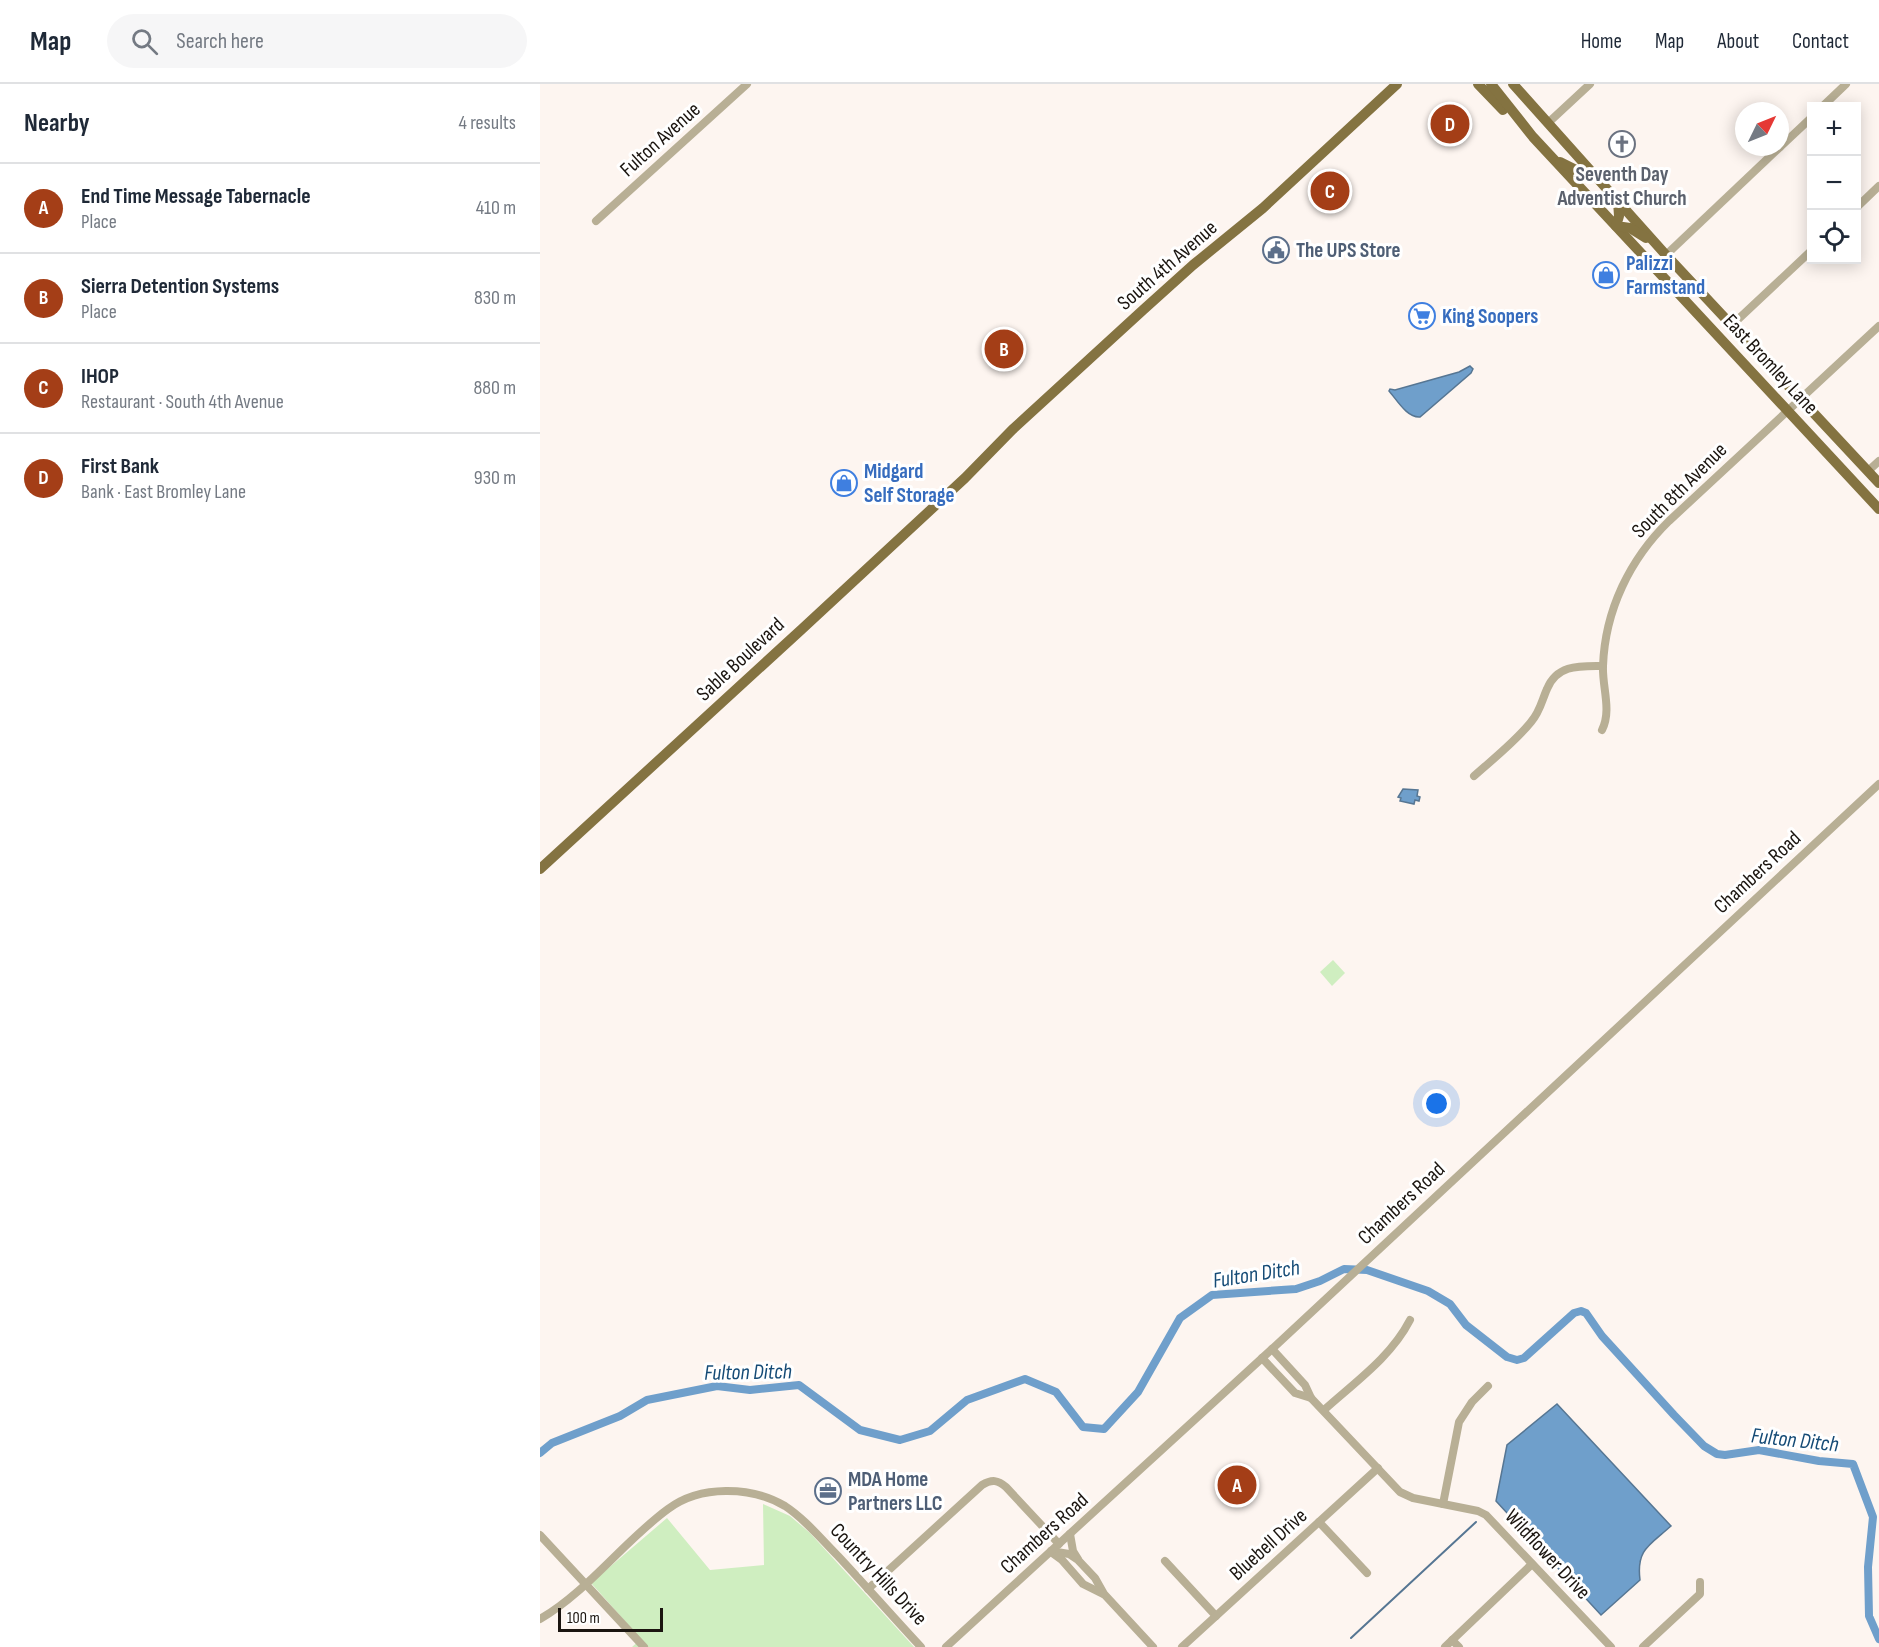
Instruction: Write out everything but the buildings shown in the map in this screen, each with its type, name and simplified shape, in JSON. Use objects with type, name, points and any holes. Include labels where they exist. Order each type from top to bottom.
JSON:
[{"type":"main road","name":"South 4th Avenue","points":[[965,477],[1012,430],[1143,310],[1257,213],[1397,84]]},
{"type":"main road","points":[[1478,84],[1506,114],[1517,119]]},
{"type":"main road","name":"East Bromley Lane","points":[[1491,84],[1517,119],[1784,414],[1879,509]]},
{"type":"main road","name":"East Bromley Lane","points":[[1513,84],[1666,255],[1879,483]]},
{"type":"main road","points":[[1552,157],[1586,175],[1598,177]]},
{"type":"main road","points":[[1618,200],[1619,216],[1616,226],[1634,230],[1658,245]]},
{"type":"main road","name":"Sable Boulevard","points":[[540,869],[965,477]]},
{"type":"street","name":"Fulton Avenue","points":[[596,221],[747,84]]},
{"type":"street","points":[[1548,123],[1590,84]]},
{"type":"street","points":[[1827,102],[1846,84]]},
{"type":"street","points":[[1789,139],[1807,122]]},
{"type":"street","points":[[1666,255],[1770,156]]},
{"type":"street","points":[[1861,204],[1879,186]]},
{"type":"street","points":[[1732,325],[1807,255]]},
{"type":"street","name":"South 8th Avenue","points":[[1602,730],[1607,718],[1603,666],[1612,614],[1625,579],[1638,556],[1669,521],[1879,326]]},
{"type":"street","points":[[1868,471],[1879,461]]},
{"type":"street","points":[[1474,776],[1531,723],[1554,676],[1573,666],[1603,666]]},
{"type":"street","name":"Chambers Road","points":[[946,1647],[1272,1349],[1347,1276],[1879,784]]},
{"type":"street","points":[[1324,1410],[1395,1344],[1410,1320]]},
{"type":"street","name":"Wildflower Drive","points":[[1272,1349],[1305,1385],[1311,1398],[1400,1492],[1409,1497],[1478,1511],[1486,1515],[1611,1647]]},
{"type":"street","name":"Wildflower Drive","points":[[1262,1358],[1295,1393],[1311,1398]]},
{"type":"street","points":[[1443,1504],[1460,1422],[1472,1402],[1488,1386]]},
{"type":"street","name":"Bluebell Drive","points":[[1182,1647],[1378,1468]]},
{"type":"street","points":[[868,1589],[982,1485],[990,1481],[997,1481],[1006,1487],[1059,1544]]},
{"type":"street","name":"Country Hills Drive","points":[[540,1619],[585,1583],[674,1504],[695,1495],[732,1492],[771,1499],[787,1508],[810,1527],[921,1647]]},
{"type":"street","points":[[1319,1522],[1367,1573]]},
{"type":"street","points":[[1070,1534],[1073,1551],[1078,1560]]},
{"type":"street","points":[[540,1535],[644,1647]]},
{"type":"street","points":[[1051,1551],[1069,1554],[1078,1560],[1095,1578],[1104,1594],[1153,1647]]},
{"type":"street","points":[[1051,1551],[1083,1584],[1104,1594]]},
{"type":"street","points":[[1165,1561],[1216,1616]]},
{"type":"street","points":[[1444,1647],[1532,1564]]},
{"type":"street","points":[[1643,1647],[1700,1594],[1700,1582]]},
{"type":"street","points":[[1452,1640],[1459,1647]]},
{"type":"green space","points":[[1333,960],[1345,973],[1332,986],[1320,972]]},
{"type":"green space","points":[[763,1504],[790,1516],[810,1533],[914,1647],[632,1647],[641,1639],[591,1583],[667,1518],[710,1570],[764,1565]]},
{"type":"water","points":[[1470,366],[1473,369],[1471,373],[1420,417],[1407,412],[1389,391],[1459,372]]},
{"type":"water","points":[[1403,789],[1418,790],[1419,801],[1415,800],[1414,804],[1400,801],[1401,798],[1398,797]]},
{"type":"water","points":[[1557,1404],[1671,1526],[1646,1548],[1640,1561],[1640,1580],[1601,1615],[1496,1501],[1507,1445]]},
{"type":"waterway","name":"Fulton Ditch","points":[[540,1453],[552,1443],[620,1416],[647,1400],[717,1386],[750,1390],[799,1385],[860,1430],[900,1440],[930,1431],[967,1400],[1025,1379],[1056,1392],[1083,1427],[1104,1429],[1138,1392],[1180,1318],[1212,1295],[1296,1289],[1320,1281],[1344,1269],[1367,1270],[1428,1291],[1450,1304],[1466,1325],[1507,1357],[1517,1360],[1524,1358],[1574,1313],[1581,1311],[1586,1313],[1602,1336],[1674,1415],[1704,1446],[1717,1454],[1759,1450],[1819,1461],[1853,1464],[1873,1517],[1868,1567],[1869,1616],[1879,1639]]},
{"type":"waterway","points":[[1351,1638],[1476,1522]]},
{"type":"place","name":"First Bank","points":[[1450,124]]},
{"type":"place","name":"Seventh Day Adventist Church","points":[[1622,144]]},
{"type":"place","name":"IHOP","points":[[1330,191]]},
{"type":"place","name":"The UPS Store","points":[[1276,250]]},
{"type":"place","name":"Palizzi Farmstand","points":[[1606,275]]},
{"type":"place","name":"King Soopers","points":[[1422,316]]},
{"type":"place","name":"Sierra Detention Systems","points":[[1004,349]]},
{"type":"place","name":"Midgard Self Storage","points":[[844,483]]},
{"type":"place","name":"End Time Message Tabernacle","points":[[1237,1485]]},
{"type":"place","name":"MDA Home Partners LLC","points":[[828,1491]]}]
